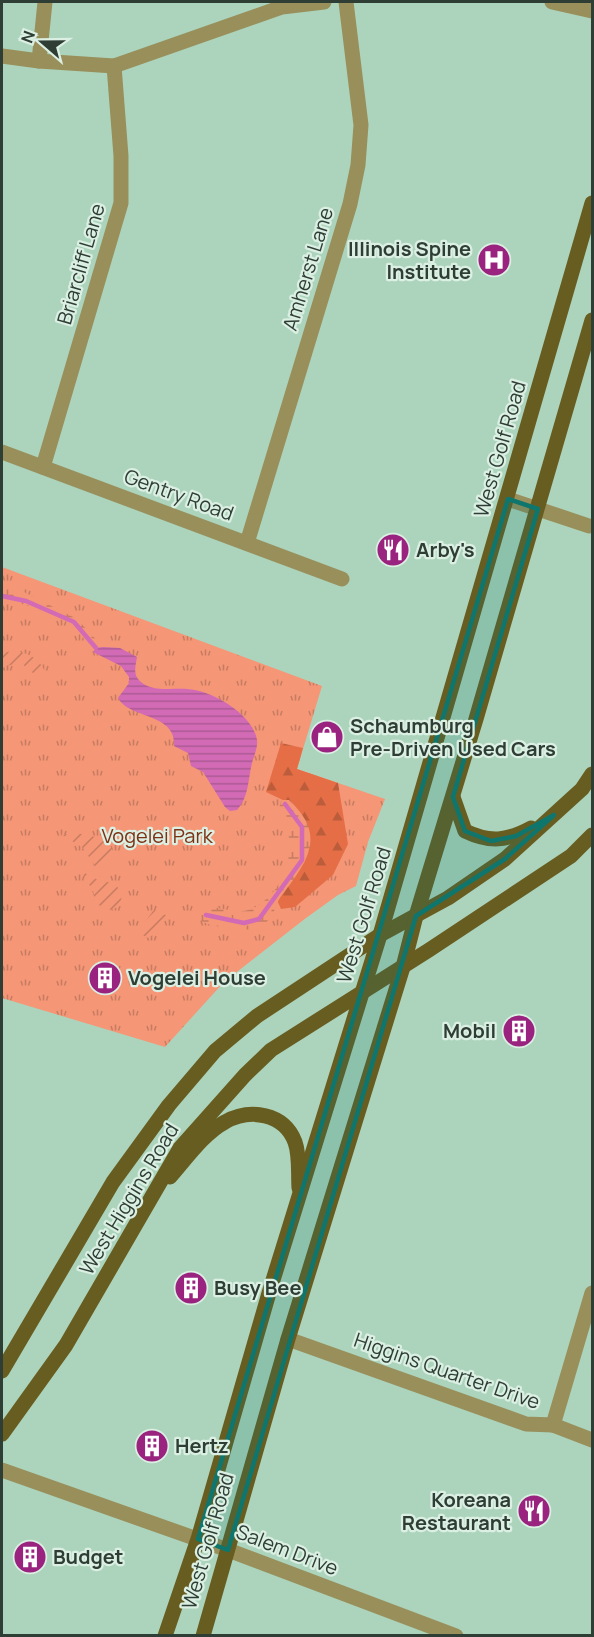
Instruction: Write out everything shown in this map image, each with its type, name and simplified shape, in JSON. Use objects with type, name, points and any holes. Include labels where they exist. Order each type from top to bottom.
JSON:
[{"type":"main road","name":"West Golf Road","points":[[165,1635],[198,1539],[299,1197],[380,935],[592,203]]},
{"type":"main road","name":"West Golf Road","points":[[203,1635],[288,1339],[403,967],[416,916],[592,320]]},
{"type":"main road","name":"West Higgins Road","points":[[2,1371],[113,1182],[168,1105],[215,1051],[257,1016],[380,935],[448,898],[505,859],[582,789],[592,774]]},
{"type":"main road","points":[[453,797],[465,831],[491,841],[516,836],[555,815]]},
{"type":"main road","name":"West Higgins Road","points":[[2,1434],[66,1345],[180,1148],[245,1075],[272,1050],[571,856],[592,835]]},
{"type":"main road","points":[[155,1192],[215,1130],[234,1118],[254,1113],[272,1118],[292,1136],[297,1155],[299,1197]]},
{"type":"street","points":[[39,62],[45,2]]},
{"type":"street","points":[[2,56],[39,62],[114,66],[282,4],[324,2]]},
{"type":"street","name":"Amherst Lane","points":[[247,543],[350,204],[358,165],[361,124],[346,2]]},
{"type":"street","points":[[552,2],[592,11]]},
{"type":"street","name":"Briarcliff Lane","points":[[43,467],[121,204],[121,156],[114,66]]},
{"type":"street","name":"Gentry Road","points":[[2,452],[342,579]]},
{"type":"street","points":[[508,499],[589,526]]},
{"type":"street","points":[[553,1425],[592,1293]]},
{"type":"street","name":"Higgins Quarter Drive","points":[[288,1339],[526,1424],[553,1425],[592,1440]]},
{"type":"street","name":"Salem Drive","points":[[2,1470],[198,1539],[456,1635]]},
{"type":"highlighted area","points":[[508,499],[538,509],[453,797],[465,831],[491,841],[516,836],[554,815],[505,859],[416,916],[228,1550],[198,1539]]},
{"type":"green space","name":"Vogelei Park","points":[[2,567],[322,686],[297,769],[385,799],[368,842],[356,886],[338,895],[306,918],[224,982],[165,1047],[2,998]]},
{"type":"green space","points":[[2,584],[20,590],[77,619],[103,647],[94,651],[72,624],[26,605],[2,599]]},
{"type":"green space","points":[[7,652],[29,655],[38,661],[45,671],[33,673],[21,663],[5,666],[2,669],[2,654]]},
{"type":"green space","points":[[281,743],[303,748],[297,769],[338,783],[348,844],[333,875],[295,907],[281,909],[276,898],[305,861],[287,802],[266,792]]},
{"type":"green space","points":[[282,800],[289,800],[308,825],[310,848],[306,859],[280,897],[272,915],[256,928],[242,930],[212,925],[197,917],[200,909],[212,907],[238,911],[251,909],[270,896],[278,886],[289,852],[287,829],[277,813]]},
{"type":"green space","points":[[61,834],[87,834],[109,843],[114,853],[102,871],[97,869],[83,848]]},
{"type":"green space","points":[[81,871],[96,879],[115,884],[122,893],[120,906],[111,910],[96,904],[93,891]]},
{"type":"green space","points":[[154,910],[168,916],[156,933],[148,938],[141,934],[144,923]]},
{"type":"shaded area","points":[[96,648],[120,648],[137,657],[136,676],[148,686],[161,689],[197,690],[229,705],[248,721],[254,730],[257,746],[246,794],[237,810],[230,811],[225,807],[203,772],[191,766],[188,753],[174,746],[173,735],[168,728],[132,710],[118,698],[129,683],[129,677],[121,666],[93,652]]},
{"type":"waterway","points":[[2,596],[26,601],[74,622],[96,648]]},
{"type":"waterway","points":[[206,915],[244,923],[259,919],[302,860],[302,827],[285,804]]},
{"type":"place","name":"Illinois Spine Institute","points":[[494,260]]},
{"type":"place","name":"Arby's","points":[[393,550]]},
{"type":"place","name":"Schaumburg Pre-Driven Used Cars","points":[[327,737]]},
{"type":"place","name":"Vogelei House","points":[[105,978]]},
{"type":"place","name":"Mobil","points":[[519,1031]]},
{"type":"place","name":"Busy Bee","points":[[191,1288]]},
{"type":"place","name":"Hertz","points":[[152,1446]]},
{"type":"place","name":"Koreana Restaurant","points":[[534,1511]]},
{"type":"place","name":"Budget","points":[[30,1557]]}]
